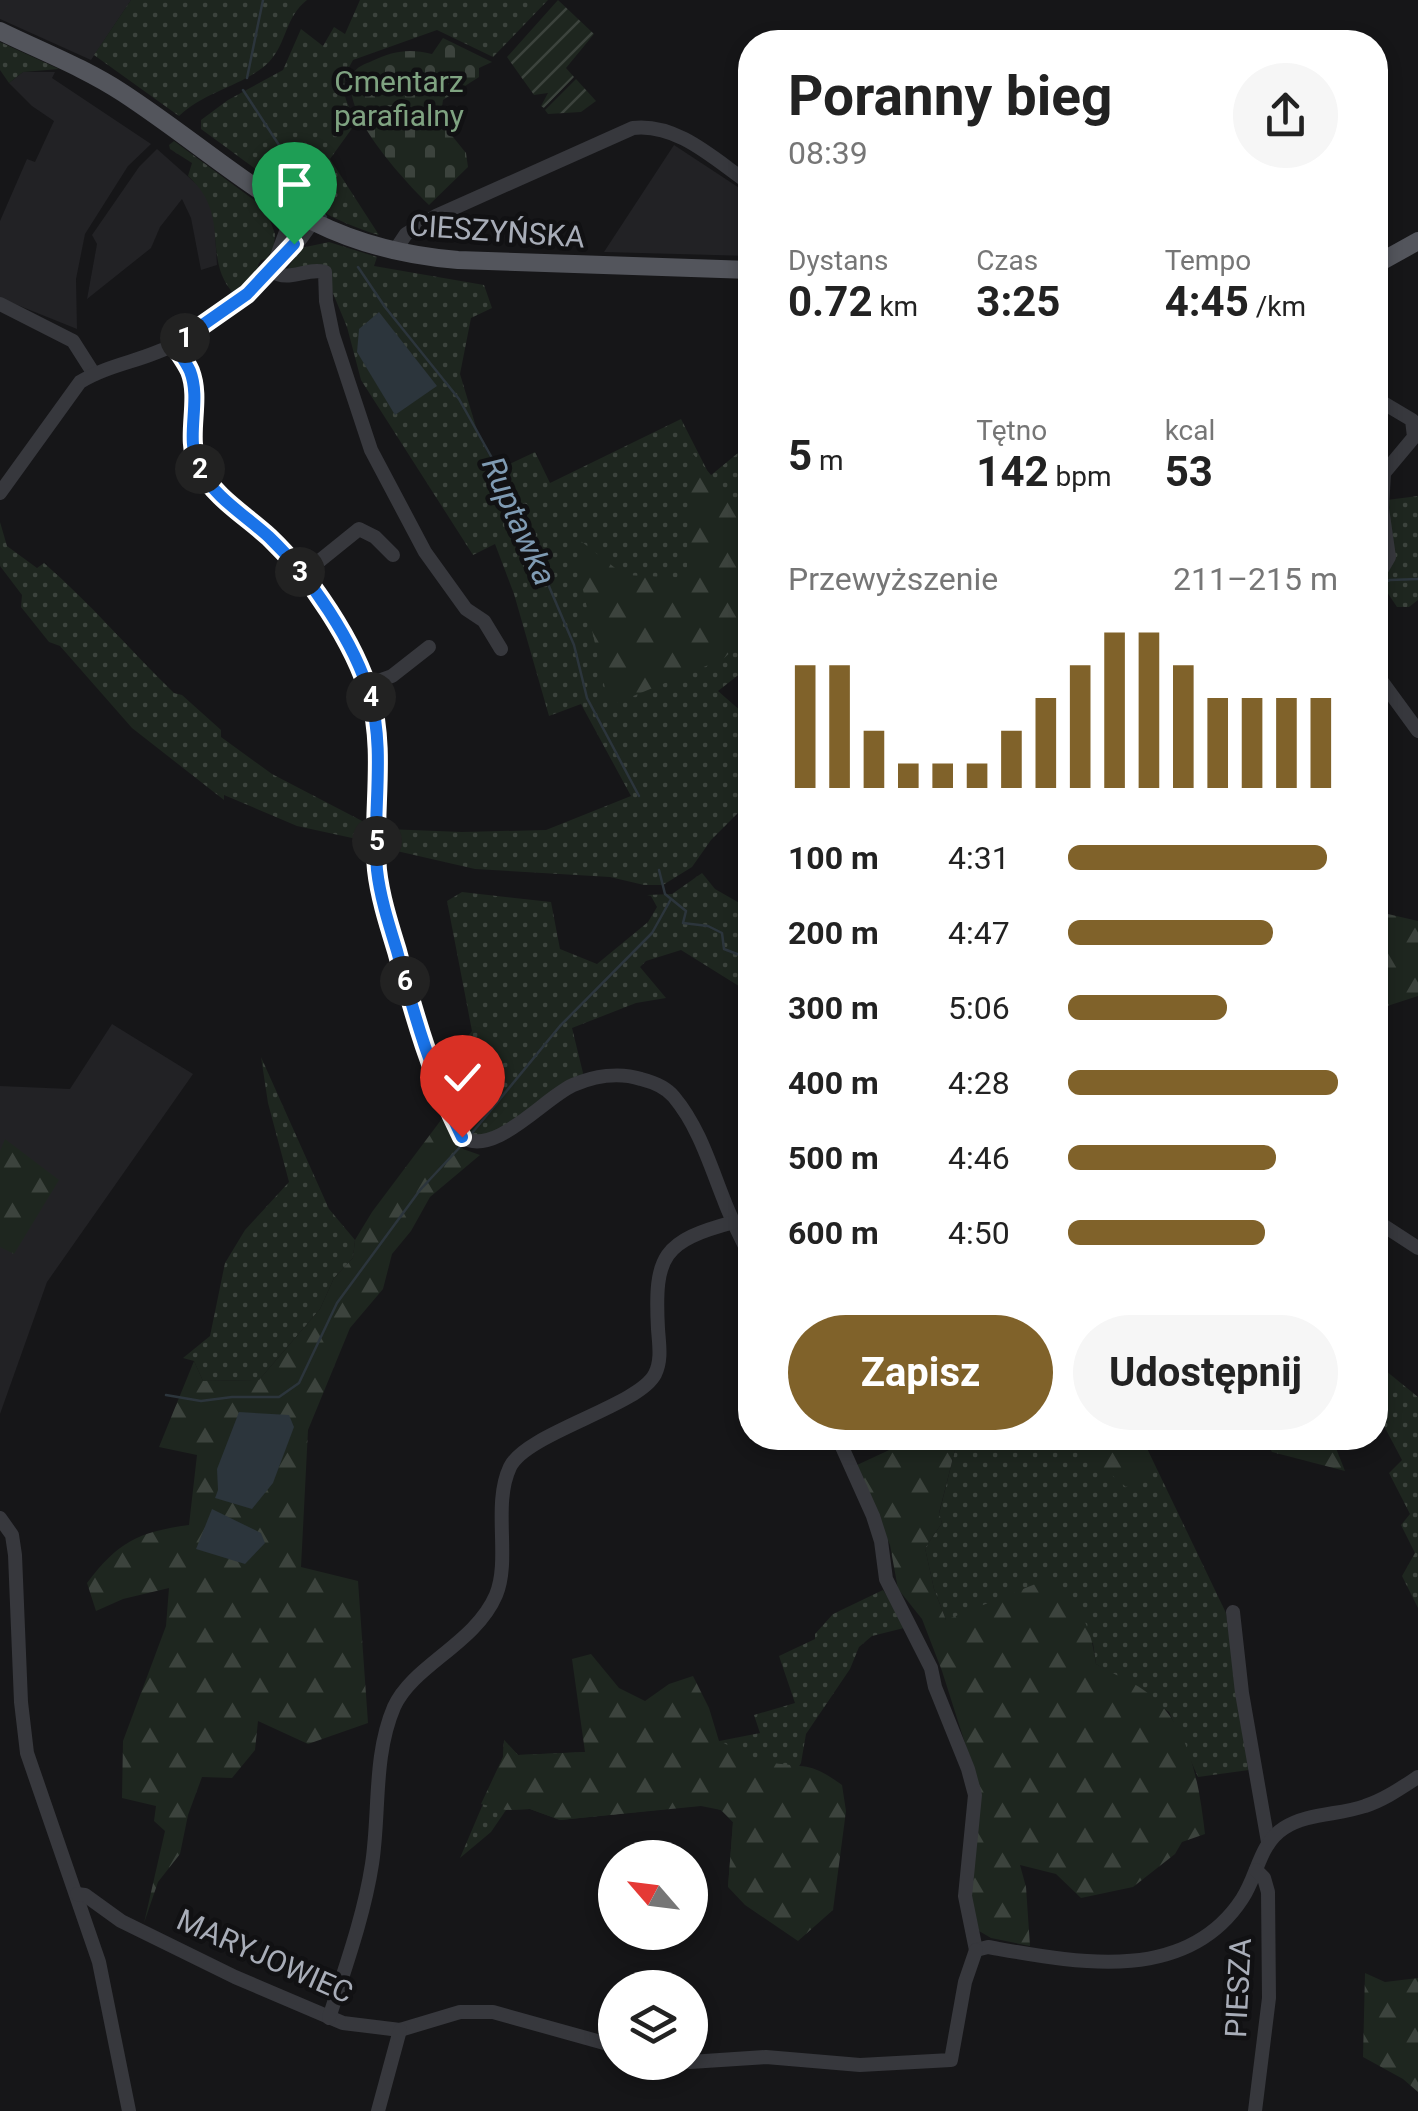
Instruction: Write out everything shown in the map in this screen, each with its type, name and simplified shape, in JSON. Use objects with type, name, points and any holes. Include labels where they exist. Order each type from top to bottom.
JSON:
[{"type":"main road","name":"CIESZYŃSKA","points":[[0,32],[111,86],[293,213],[366,245],[458,260],[738,270]]},
{"type":"main road","points":[[1388,258],[1418,242]]},
{"type":"street","points":[[394,252],[406,234],[436,216],[633,128],[661,128],[680,136],[738,176]]},
{"type":"street","points":[[271,271],[293,213]]},
{"type":"street","points":[[0,493],[74,387],[94,374],[174,345],[247,294],[312,223]]},
{"type":"street","points":[[271,271],[287,277],[320,270],[327,276],[328,315],[372,450],[425,552],[466,609],[484,621],[502,649]]},
{"type":"street","points":[[0,304],[73,341],[94,374]]},
{"type":"street","points":[[174,345],[190,371],[192,446],[200,469],[222,498],[271,540],[302,575],[335,623],[367,685],[377,730],[376,856],[380,889],[427,1059],[462,1137],[480,1143],[494,1138],[562,1091],[588,1080],[616,1076],[646,1080],[677,1100],[712,1162],[738,1223]]},
{"type":"street","points":[[1388,405],[1412,420],[1414,428],[1410,445],[1388,469]]},
{"type":"street","points":[[302,575],[359,529],[375,538],[392,556]]},
{"type":"street","points":[[367,685],[392,676],[430,647]]},
{"type":"street","points":[[1388,690],[1418,731]]},
{"type":"street","points":[[1388,1228],[1418,1248]]},
{"type":"street","points":[[328,2018],[371,1870],[386,1731],[404,1692],[456,1647],[496,1594],[509,1468],[530,1448],[650,1382],[660,1360],[658,1288],[664,1262],[684,1236],[738,1230]]},
{"type":"street","points":[[708,2061],[766,2057],[860,2065],[951,2060],[965,1982],[976,1950],[965,1896],[975,1808],[968,1769],[931,1668],[886,1580],[873,1516],[843,1450]]},
{"type":"street","points":[[0,1518],[12,1536],[15,1555],[20,1702],[27,1753],[99,1962],[130,2111]]},
{"type":"street","points":[[1233,1612],[1242,1693],[1268,1842]]},
{"type":"street","points":[[976,1950],[988,1947],[1100,1964],[1155,1958],[1214,1928],[1244,1898],[1268,1842],[1295,1822],[1365,1806],[1418,1776]]},
{"type":"street","name":"PIESZA","points":[[1255,2111],[1269,1998],[1268,1892],[1264,1878],[1256,1870]]},
{"type":"street","name":"MARYJOWIEC","points":[[77,1894],[133,1926],[328,2018],[362,2027],[400,2030],[444,2015],[493,2012],[598,2041]]},
{"type":"street","points":[[378,2111],[400,2030]]},
{"type":"shaded area","points":[[0,0],[131,0],[91,60],[0,19]]},
{"type":"shaded area","points":[[23,72],[55,72],[52,78],[151,144],[128,166],[85,234],[76,279],[77,329],[0,298],[0,221],[27,159],[35,162],[54,121],[9,83]]},
{"type":"shaded area","points":[[674,145],[738,187],[738,256],[604,252]]},
{"type":"shaded area","points":[[157,149],[202,189],[214,214],[217,265],[201,270],[191,218],[182,199],[160,227],[151,248],[87,299],[97,244],[92,235],[139,167]]},
{"type":"shaded area","points":[[379,312],[437,386],[395,415],[357,352],[359,329]]},
{"type":"shaded area","points":[[112,1024],[193,1074],[47,1282],[0,1414],[0,1086],[70,1089]]},
{"type":"shaded area","points":[[239,1412],[289,1415],[294,1427],[273,1483],[252,1509],[215,1498],[217,1469]]},
{"type":"shaded area","points":[[212,1509],[261,1533],[265,1543],[245,1564],[196,1549]]},
{"type":"green space","points":[[131,0],[307,0],[294,14],[269,62],[179,116],[94,55]]},
{"type":"green space","points":[[360,0],[548,0],[493,57],[437,30],[353,60],[344,91],[358,120],[330,159],[379,235],[308,204],[201,129],[201,120],[228,100],[283,70],[301,29],[323,46],[334,27],[345,34]]},
{"type":"green space","points":[[558,0],[594,34],[566,68],[574,77],[544,108],[541,106],[548,93],[534,95],[507,57]]},
{"type":"green space","name":"Cmentarz parafialny","points":[[443,38],[492,62],[479,68],[479,77],[443,100],[440,121],[466,153],[468,167],[429,205],[376,144],[355,107],[351,89],[353,74],[361,66],[401,51],[432,54]]},
{"type":"green space","points":[[0,42],[59,69],[23,72],[9,83],[0,70]]},
{"type":"green space","points":[[576,79],[596,101],[581,112],[548,114],[545,110]]},
{"type":"green space","points":[[174,141],[266,209],[275,234],[274,245],[267,259],[258,265],[260,273],[235,295],[219,267],[209,206],[188,176],[192,163],[170,149]]},
{"type":"green space","points":[[329,242],[377,257],[374,266],[484,285],[492,308],[471,318],[460,374],[479,437],[497,470],[535,452],[550,483],[681,419],[710,476],[738,453],[738,675],[718,691],[738,708],[738,813],[711,840],[692,867],[663,885],[610,877],[475,869],[388,849],[386,829],[546,830],[631,796],[581,704],[549,716],[514,594],[495,544],[473,555],[361,380],[347,327],[332,291],[331,274],[286,271],[301,248]]},
{"type":"green space","points":[[693,454],[738,511],[738,646],[723,659],[609,706],[581,581],[577,538],[624,575],[687,578]]},
{"type":"green space","points":[[1418,496],[1418,600],[1409,607],[1397,607],[1388,594],[1388,500]]},
{"type":"green space","points":[[0,522],[7,546],[37,568],[44,563],[174,693],[182,695],[221,730],[221,737],[272,774],[366,823],[366,841],[297,826],[224,795],[224,800],[132,728],[60,646],[49,642],[21,607],[22,595],[0,566]]},
{"type":"green space","points":[[702,873],[715,889],[738,902],[738,986],[681,950],[646,961],[640,967],[666,998],[636,1003],[572,1028],[584,1077],[484,1139],[469,1134],[435,1050],[465,1040],[472,1031],[447,901],[462,892],[551,902],[560,949],[597,964],[648,922],[657,907],[647,895],[672,894]]},
{"type":"green space","points":[[1388,914],[1418,921],[1418,996],[1388,1006]]},
{"type":"green space","points":[[261,1057],[329,1209],[355,1240],[353,1258],[334,1278],[320,1309],[259,1380],[203,1381],[194,1361],[183,1358],[210,1336],[225,1263],[245,1230],[289,1182],[268,1103]]},
{"type":"green space","points":[[444,1116],[463,1149],[480,1155],[430,1197],[411,1231],[392,1254],[383,1289],[350,1328],[308,1430],[301,1567],[358,1581],[368,1723],[308,1744],[258,1721],[255,1750],[232,1778],[202,1777],[188,1815],[180,1854],[158,1882],[144,1923],[165,1831],[154,1821],[156,1806],[122,1798],[123,1741],[166,1626],[169,1588],[123,1599],[96,1611],[87,1583],[130,1541],[189,1525],[197,1455],[159,1447],[194,1361],[203,1381],[259,1380],[320,1309],[334,1278],[353,1258],[355,1240],[372,1212]]},
{"type":"green space","points":[[5,1139],[59,1180],[14,1254],[0,1247],[0,1151]]},
{"type":"green space","points":[[1388,1373],[1418,1397],[1418,1608],[1402,1576],[1415,1553],[1401,1525],[1410,1514],[1389,1473],[1402,1460],[1388,1434]]},
{"type":"green space","points":[[889,1450],[955,1450],[939,1513],[942,1523],[925,1548],[946,1620],[1048,1579],[1082,1616],[1096,1664],[1145,1691],[1160,1704],[1173,1720],[1190,1755],[1205,1834],[1182,1842],[1175,1854],[1133,1887],[1081,1898],[1056,1874],[1020,1865],[1026,1887],[1030,1946],[991,1938],[979,1931],[970,1893],[978,1784],[942,1671],[922,1619],[898,1589],[890,1545],[857,1465]]},
{"type":"green space","points":[[955,1450],[1148,1450],[1226,1613],[1249,1770],[1198,1777],[1169,1712],[1096,1664],[1093,1643],[946,1620],[925,1548],[942,1523],[939,1514]]},
{"type":"green space","points":[[1088,1450],[1140,1450],[1152,1468],[1126,1487]]},
{"type":"green space","points":[[1337,1450],[1345,1471],[1272,1452]]},
{"type":"green space","points":[[883,1590],[908,1627],[872,1636],[859,1647],[850,1669],[806,1734],[801,1763],[728,1887],[733,1822],[721,1810],[705,1805],[560,1820],[530,1809],[506,1810],[491,1832],[460,1858],[503,1757],[504,1740],[518,1755],[585,1752],[638,1757],[760,1733],[754,1715],[795,1703],[779,1656],[815,1639],[833,1614]]},
{"type":"green space","points":[[591,1654],[619,1688],[645,1701],[669,1684],[693,1676],[719,1741],[766,1762],[815,1769],[842,1785],[846,1811],[833,1910],[798,1941],[745,1905],[728,1887],[733,1822],[721,1810],[701,1806],[560,1820],[530,1809],[506,1810],[481,1804],[503,1757],[504,1740],[518,1755],[585,1752],[572,1659]]},
{"type":"green space","points":[[1365,1973],[1385,1982],[1418,1978],[1418,2092],[1363,2057]]},
{"type":"waterway","name":"Ruptawka","points":[[247,78],[263,0]]},
{"type":"waterway","name":"Ruptawka","points":[[243,90],[326,217]]},
{"type":"waterway","name":"Ruptawka","points":[[358,267],[459,399],[502,476],[574,645],[587,698],[639,796]]},
{"type":"waterway","name":"Ruptawka","points":[[1388,581],[1418,579]]},
{"type":"waterway","name":"Ruptawka","points":[[659,870],[665,894],[686,911],[683,923],[708,926],[722,933],[724,949],[738,954]]},
{"type":"waterway","points":[[472,1133],[560,1026],[652,933],[671,899]]},
{"type":"waterway","points":[[166,1395],[201,1401],[279,1397],[299,1383],[337,1303],[420,1190],[461,1146]]},
{"type":"route","points":[[294,244],[247,294],[174,345],[190,371],[193,387],[192,446],[208,482],[300,572],[335,623],[364,678],[377,730],[376,856],[380,889],[427,1059],[462,1137]]}]
